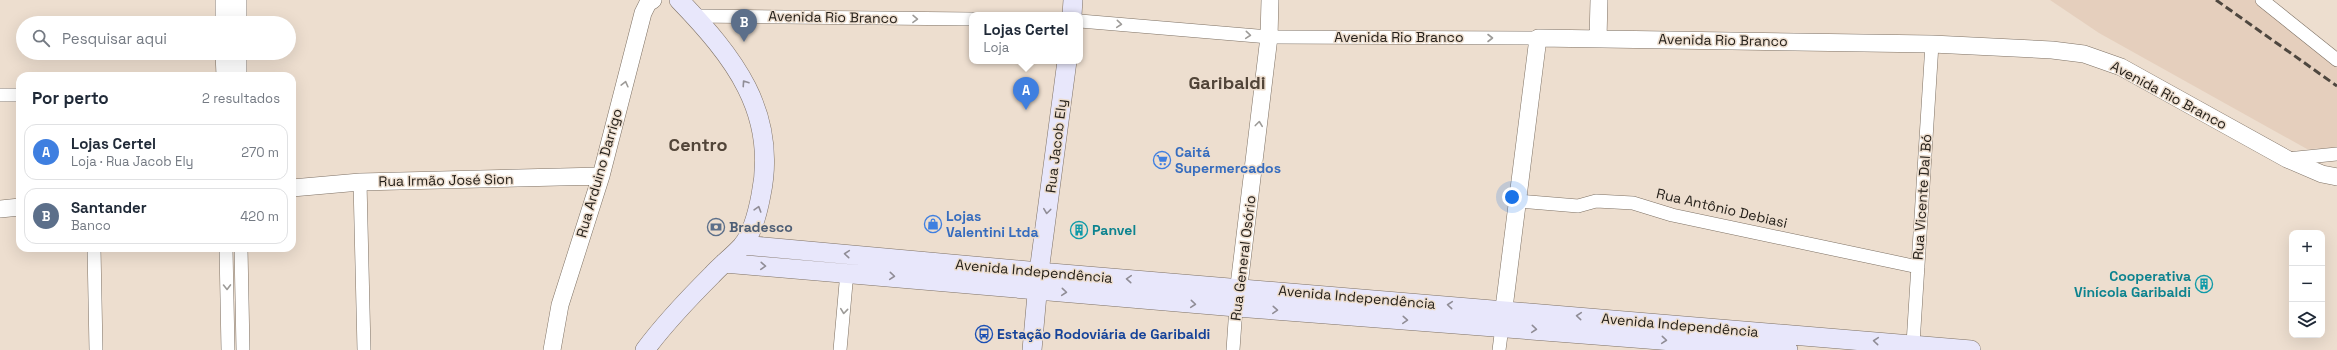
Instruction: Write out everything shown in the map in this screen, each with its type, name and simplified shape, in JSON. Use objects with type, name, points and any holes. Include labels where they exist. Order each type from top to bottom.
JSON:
[{"type":"main road","points":[[645,350],[665,323],[743,245],[758,210],[765,179],[765,149],[761,122],[751,92],[694,16],[679,0]]},
{"type":"main road","points":[[1072,12],[1073,0]]},
{"type":"main road","name":"Rua Jacob Ely","points":[[1032,350],[1039,281],[1067,64]]},
{"type":"main road","name":"Avenida Independência","points":[[743,245],[1039,281],[1236,308],[1503,318],[1971,350]]},
{"type":"main road","name":"Avenida Independência","points":[[724,263],[847,272],[1039,281],[1239,287],[1788,350]]},
{"type":"street","points":[[224,0],[224,16]]},
{"type":"street","points":[[238,0],[238,16]]},
{"type":"street","name":"Rua Arduino Darrigo","points":[[552,350],[565,287],[601,176],[643,13],[648,3],[653,0]]},
{"type":"street","name":"Rua General Osório","points":[[1233,350],[1236,308],[1270,37],[1270,0]]},
{"type":"street","points":[[1598,39],[1599,0]]},
{"type":"street","points":[[2262,0],[2337,60]]},
{"type":"street","name":"Avenida Rio Branco","points":[[694,16],[969,19]]},
{"type":"street","name":"Avenida Rio Branco","points":[[1083,21],[1270,37],[1538,38],[1932,44],[2052,50],[2084,54],[2105,60],[2121,67],[2288,159],[2322,174],[2337,177]]},
{"type":"street","points":[[1500,350],[1538,38]]},
{"type":"street","name":"Rua Vicente Dal Bó","points":[[1913,347],[1932,44]]},
{"type":"street","points":[[224,60],[224,72]]},
{"type":"street","points":[[238,60],[238,72]]},
{"type":"street","points":[[0,95],[16,95]]},
{"type":"street","points":[[2288,159],[2337,154]]},
{"type":"street","name":"Rua Irmão José Sion","points":[[296,188],[360,182],[601,176]]},
{"type":"street","points":[[360,182],[364,350]]},
{"type":"street","name":"Rua Antônio Debiasi","points":[[1518,201],[1578,206],[1596,201],[1633,203],[1672,215],[1918,266]]},
{"type":"street","points":[[0,208],[16,207]]},
{"type":"street","points":[[94,252],[96,350]]},
{"type":"street","points":[[226,252],[228,350]]},
{"type":"street","points":[[241,252],[243,350]]},
{"type":"street","points":[[840,350],[847,272]]},
{"type":"shaded area","points":[[2050,0],[2257,0],[2337,63],[2337,148],[2307,149],[2099,33]]},
{"type":"railway","points":[[2216,0],[2337,86]]},
{"type":"place","name":"Santander","points":[[744,42]]},
{"type":"place","name":"Lojas Certel","points":[[1026,110]]},
{"type":"place","name":"Caitá Supermercados","points":[[1162,160]]},
{"type":"place","name":"Lojas Valentini Ltda","points":[[933,224]]},
{"type":"place","name":"Bradesco","points":[[716,227]]},
{"type":"place","name":"Panvel","points":[[1079,230]]},
{"type":"place","name":"Cooperativa Vinícola Garibaldi","points":[[2204,284]]},
{"type":"place","name":"Estação Rodoviária de Garibaldi","points":[[984,334]]},
{"type":"district","name":"Garibaldi","points":[[1227,82]]},
{"type":"district","name":"Centro","points":[[698,144]]}]
